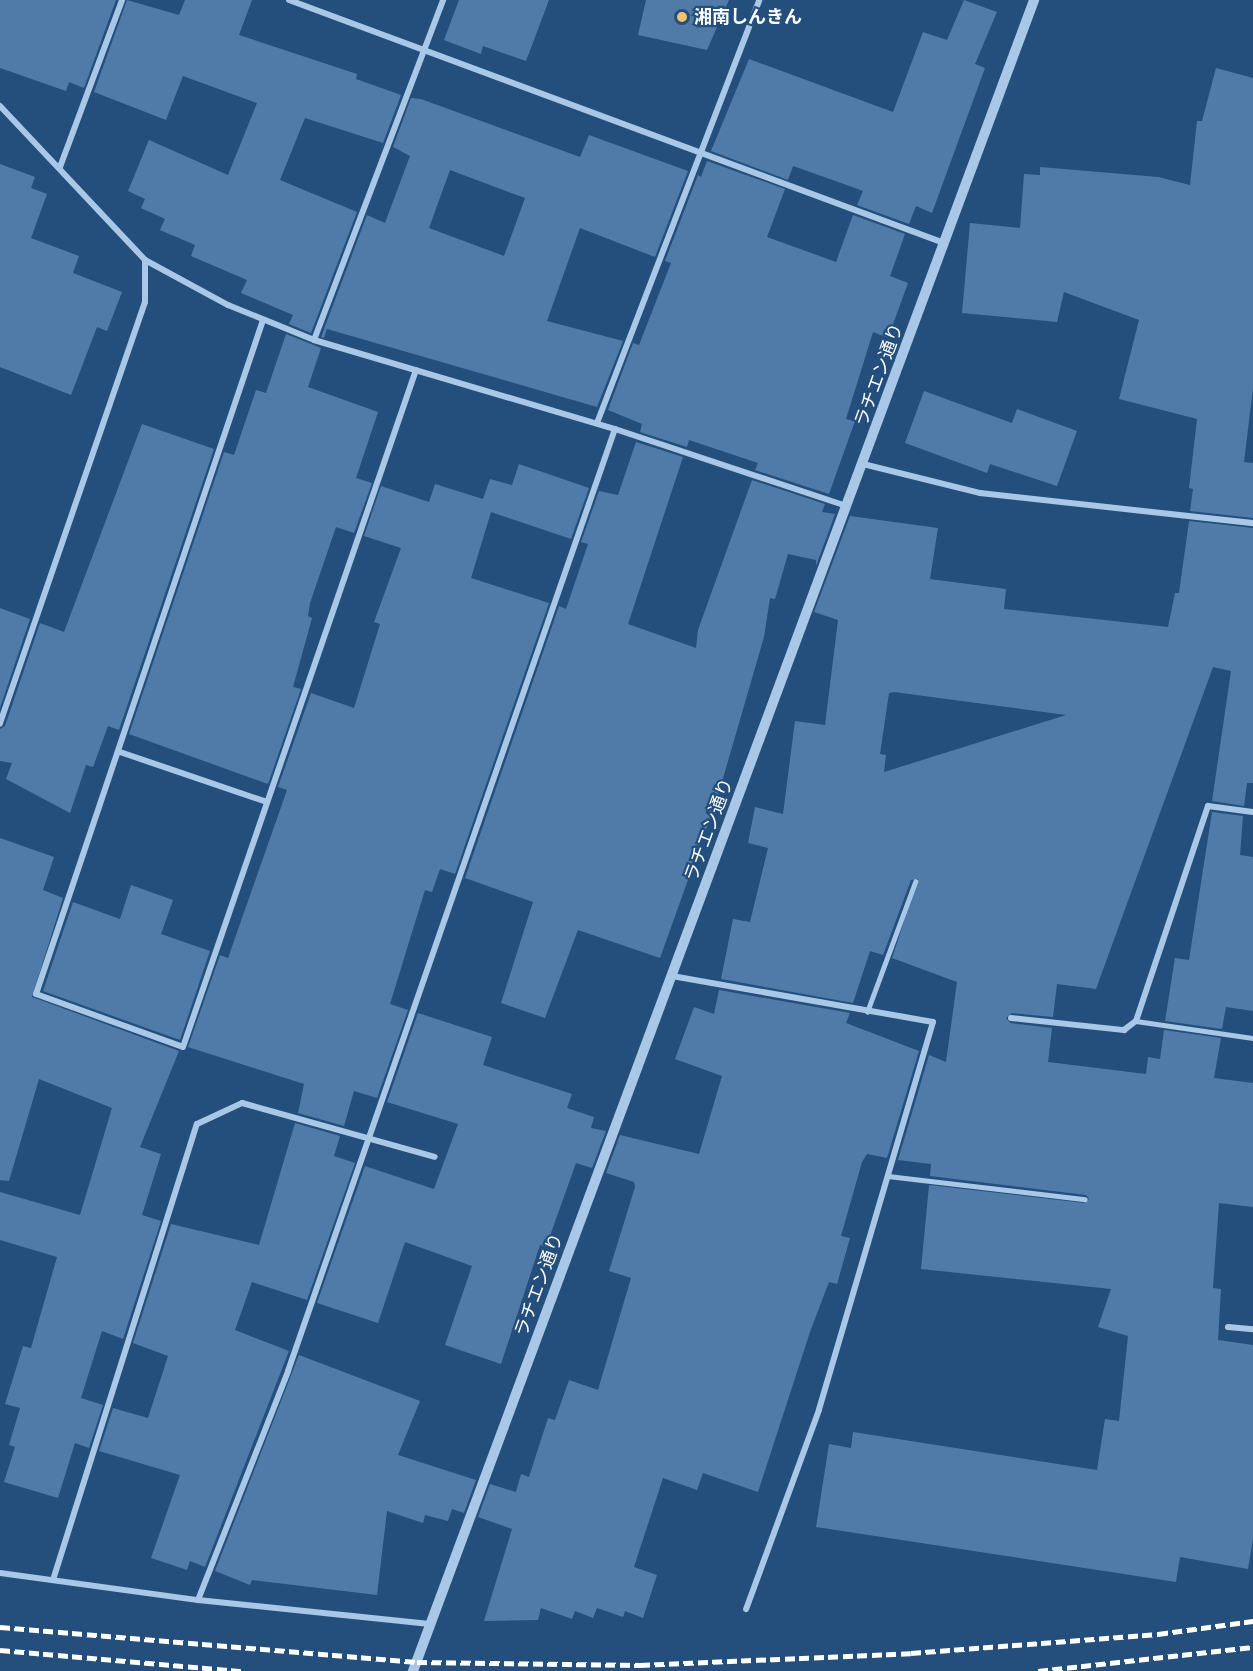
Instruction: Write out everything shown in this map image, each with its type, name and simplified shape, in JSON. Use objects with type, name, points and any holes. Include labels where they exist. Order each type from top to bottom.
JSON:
[{"type":"street","points":[[60,167],[122,0]]},
{"type":"street","points":[[289,0],[944,243]]},
{"type":"street","points":[[314,340],[443,0]]},
{"type":"street","points":[[597,423],[759,0]]},
{"type":"street","name":"ラチエン通り","points":[[413,1671],[864,464],[1034,0]]},
{"type":"street","points":[[0,106],[60,167],[145,260],[263,320],[314,340],[597,423],[847,507]]},
{"type":"street","points":[[0,724],[2,711],[145,302],[145,260]]},
{"type":"street","points":[[263,320],[120,752],[36,994],[183,1047],[416,370]]},
{"type":"street","points":[[198,1600],[288,1371],[615,429]]},
{"type":"street","points":[[864,464],[980,493],[1253,523]]},
{"type":"street","points":[[120,752],[267,802]]},
{"type":"street","points":[[1011,1018],[1124,1030],[1136,1022],[1208,807],[1253,812]]},
{"type":"street","points":[[672,976],[933,1022],[819,1410],[746,1609]]},
{"type":"street","points":[[53,1580],[197,1124],[242,1102],[435,1157]]},
{"type":"street","points":[[1228,1327],[1253,1329]]},
{"type":"street","points":[[0,1573],[198,1600],[430,1624]]},
{"type":"lane","points":[[867,1012],[915,882]]},
{"type":"lane","points":[[1136,1022],[1253,1038]]},
{"type":"lane","points":[[888,1176],[1085,1199]]},
{"type":"building","points":[[0,0],[116,0],[84,88],[69,82],[66,91],[0,68]]},
{"type":"building","points":[[127,0],[179,15],[185,0],[252,0],[239,35],[357,74],[356,79],[401,95],[383,143],[305,118],[280,180],[357,212],[311,333],[289,324],[293,315],[241,293],[247,280],[191,256],[195,245],[160,230],[165,219],[141,208],[145,199],[128,191],[149,140],[228,175],[257,103],[183,76],[166,120],[94,92]]},
{"type":"building","points":[[459,0],[549,0],[526,61],[483,46],[481,54],[444,40]]},
{"type":"building","name":"湘南しんきん","points":[[646,0],[729,0],[707,50],[638,35]]},
{"type":"building","points":[[964,0],[997,12],[975,64],[985,68],[932,213],[916,206],[909,224],[857,205],[863,191],[858,189],[793,166],[788,180],[711,151],[749,59],[893,112],[923,32],[947,40]]},
{"type":"building","points":[[1216,68],[1253,78],[1253,388],[1244,462],[1253,463],[1253,518],[1190,511],[1193,489],[1189,488],[1197,419],[1119,399],[1139,320],[1064,292],[1057,322],[962,313],[970,223],[1020,228],[1024,174],[1040,175],[1040,167],[1158,177],[1190,185],[1197,121],[1202,121]]},
{"type":"building","points":[[411,98],[421,99],[580,157],[589,135],[688,171],[655,257],[580,228],[547,321],[623,341],[597,407],[327,329],[324,338],[321,337],[367,215],[385,223],[410,156],[393,147]],"holes":[[[450,170],[525,198],[504,256],[429,228]]]},
{"type":"building","points":[[707,161],[785,189],[767,237],[836,262],[853,215],[905,234],[890,276],[908,283],[888,338],[873,332],[846,419],[855,421],[829,494],[755,470],[758,463],[689,440],[687,447],[640,432],[642,424],[608,410],[633,343],[639,345],[671,263],[665,261],[698,175],[701,177]]},
{"type":"building","points":[[0,164],[35,177],[31,188],[47,194],[31,238],[79,256],[73,273],[122,292],[107,331],[97,327],[71,395],[0,367]]},
{"type":"building","points":[[286,334],[321,348],[308,387],[378,412],[356,478],[372,483],[354,533],[336,527],[310,603],[308,616],[312,618],[293,687],[301,689],[268,784],[129,734],[224,452],[234,455],[256,390],[266,393]]},
{"type":"building","points":[[924,391],[1012,423],[1017,409],[1077,431],[1057,486],[990,464],[987,473],[905,443]]},
{"type":"building","points":[[142,424],[214,449],[119,730],[108,726],[93,767],[86,765],[70,813],[6,779],[12,763],[0,761],[0,729],[5,726],[40,623],[64,632]]},
{"type":"building","points":[[636,442],[683,457],[628,624],[696,648],[698,630],[752,480],[825,504],[822,512],[835,514],[816,566],[816,560],[788,554],[775,599],[770,598],[764,637],[717,799],[660,958],[578,930],[545,1018],[501,1003],[533,902],[465,878],[559,606],[566,609],[588,544],[581,542],[599,491],[618,495]]},
{"type":"building","points":[[519,464],[589,488],[571,539],[491,512],[471,578],[549,603],[455,874],[440,869],[432,892],[425,890],[390,1004],[408,1010],[377,1098],[354,1091],[344,1126],[298,1113],[304,1084],[188,1047],[220,955],[228,958],[287,790],[278,787],[311,693],[354,708],[380,624],[374,622],[401,548],[364,536],[381,486],[429,502],[435,484],[483,499],[490,479],[512,485]]},
{"type":"building","points":[[850,516],[938,528],[930,579],[1006,589],[1004,609],[1168,627],[1175,593],[1179,593],[1189,521],[1253,528],[1253,783],[1247,783],[1244,806],[1212,801],[1231,671],[1213,667],[1096,989],[1057,984],[1053,1017],[1012,1013],[1006,1018],[1010,1023],[1052,1028],[1048,1062],[1146,1074],[1148,1057],[1160,1059],[1164,1030],[1221,1038],[1214,1078],[1253,1083],[1253,1207],[1219,1203],[1213,1288],[1221,1289],[1218,1340],[1253,1345],[1253,1539],[1248,1569],[1180,1557],[1176,1582],[816,1527],[829,1444],[851,1448],[853,1432],[1097,1470],[1105,1419],[1119,1421],[1128,1336],[1098,1327],[1111,1289],[921,1269],[929,1185],[1084,1203],[1089,1199],[1086,1195],[930,1176],[931,1164],[898,1160],[929,1055],[946,1062],[957,982],[892,958],[918,879],[911,880],[883,955],[870,951],[853,1003],[721,979],[733,919],[750,922],[768,848],[748,843],[755,807],[783,814],[795,721],[825,725],[838,620],[814,612]],"holes":[[[889,693],[1066,715],[884,772],[886,755],[880,754]]]},
{"type":"building","points":[[0,608],[30,619],[0,708]]},
{"type":"building","points":[[1212,812],[1243,816],[1240,855],[1253,857],[1253,1011],[1226,1007],[1222,1029],[1165,1021],[1175,958],[1189,960]]},
{"type":"building","points":[[0,838],[54,857],[43,890],[63,898],[32,997],[179,1051],[140,1147],[161,1154],[142,1215],[161,1221],[123,1339],[102,1331],[81,1398],[103,1405],[89,1448],[75,1443],[58,1498],[4,1482],[15,1447],[9,1445],[20,1408],[5,1404],[23,1346],[31,1348],[57,1257],[0,1240],[0,1192],[80,1215],[112,1108],[39,1079],[9,1181],[0,1180]]},
{"type":"building","points":[[131,885],[173,900],[161,934],[210,951],[180,1040],[43,991],[73,902],[120,919]]},
{"type":"building","points":[[719,990],[850,1013],[846,1023],[919,1051],[887,1158],[867,1154],[862,1162],[841,1236],[850,1238],[837,1284],[829,1282],[810,1332],[758,1492],[703,1473],[697,1490],[663,1478],[634,1567],[657,1575],[643,1618],[625,1611],[623,1617],[597,1608],[593,1618],[575,1611],[572,1619],[541,1608],[538,1620],[484,1621],[512,1529],[478,1517],[490,1484],[516,1492],[521,1474],[529,1477],[548,1418],[555,1420],[569,1380],[598,1390],[631,1278],[609,1271],[635,1187],[634,1182],[606,1173],[620,1135],[699,1154],[722,1076],[675,1059],[694,1007],[714,1014]]},
{"type":"building","points":[[418,1013],[492,1037],[483,1065],[572,1094],[567,1108],[594,1117],[591,1128],[606,1131],[592,1168],[576,1163],[546,1247],[540,1245],[501,1364],[445,1345],[472,1266],[405,1242],[378,1323],[317,1303],[365,1166],[434,1189],[458,1124],[387,1102]]},
{"type":"building","points":[[295,1123],[340,1136],[334,1156],[355,1163],[307,1300],[252,1282],[235,1330],[289,1351],[205,1567],[190,1561],[187,1570],[151,1558],[180,1475],[99,1451],[113,1408],[148,1418],[168,1356],[133,1343],[171,1224],[259,1245]]},
{"type":"building","points":[[299,1355],[420,1401],[398,1455],[476,1480],[464,1513],[452,1509],[448,1521],[425,1515],[423,1523],[387,1511],[377,1595],[252,1580],[250,1585],[215,1571]]},
{"type":"railway","points":[[0,1627],[417,1662],[640,1665],[911,1653],[1158,1634],[1253,1621]]},
{"type":"railway","points":[[1038,1671],[1253,1647]]},
{"type":"railway","points":[[0,1650],[242,1671]]},
{"type":"place","name":"湘南しんきん","points":[[682,17]]}]
